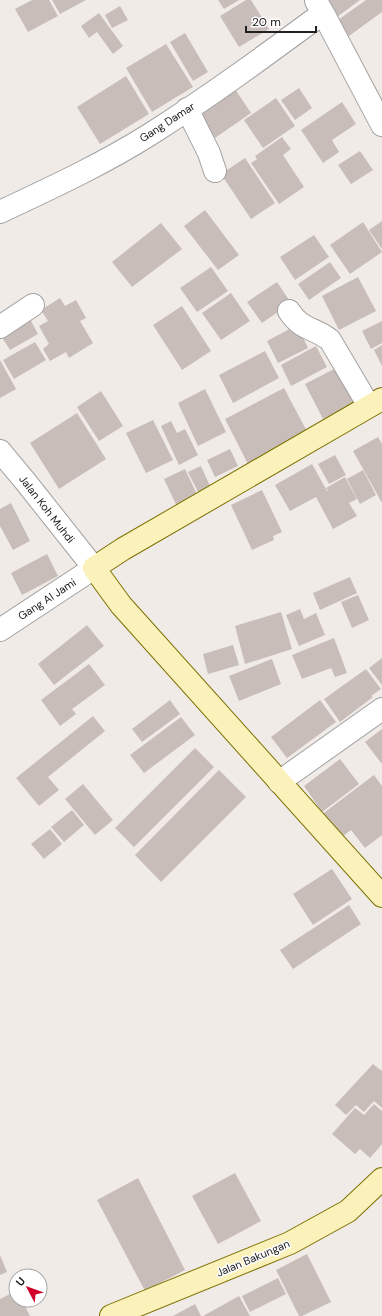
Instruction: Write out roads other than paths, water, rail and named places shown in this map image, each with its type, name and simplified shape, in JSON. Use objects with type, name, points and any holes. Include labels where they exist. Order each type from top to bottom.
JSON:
[{"type":"main road","points":[[376,403],[124,549],[94,568],[121,605],[382,896]]},
{"type":"main road","name":"Jalan Bakungan","points":[[111,1316],[290,1242],[348,1211],[382,1179]]},
{"type":"street","name":"Gang Damar","points":[[0,212],[68,180],[148,135],[237,76],[319,6]]},
{"type":"street","points":[[319,6],[382,125]]},
{"type":"street","points":[[187,109],[209,153],[215,171]]},
{"type":"street","points":[[0,327],[33,305]]},
{"type":"street","points":[[289,311],[295,320],[302,325],[323,334],[330,340],[376,403]]},
{"type":"street","name":"Jalan Koh Muhdi","points":[[0,451],[94,568]]},
{"type":"street","name":"Gang Al Jami","points":[[0,630],[94,568]]},
{"type":"street","points":[[279,782],[382,709]]}]
